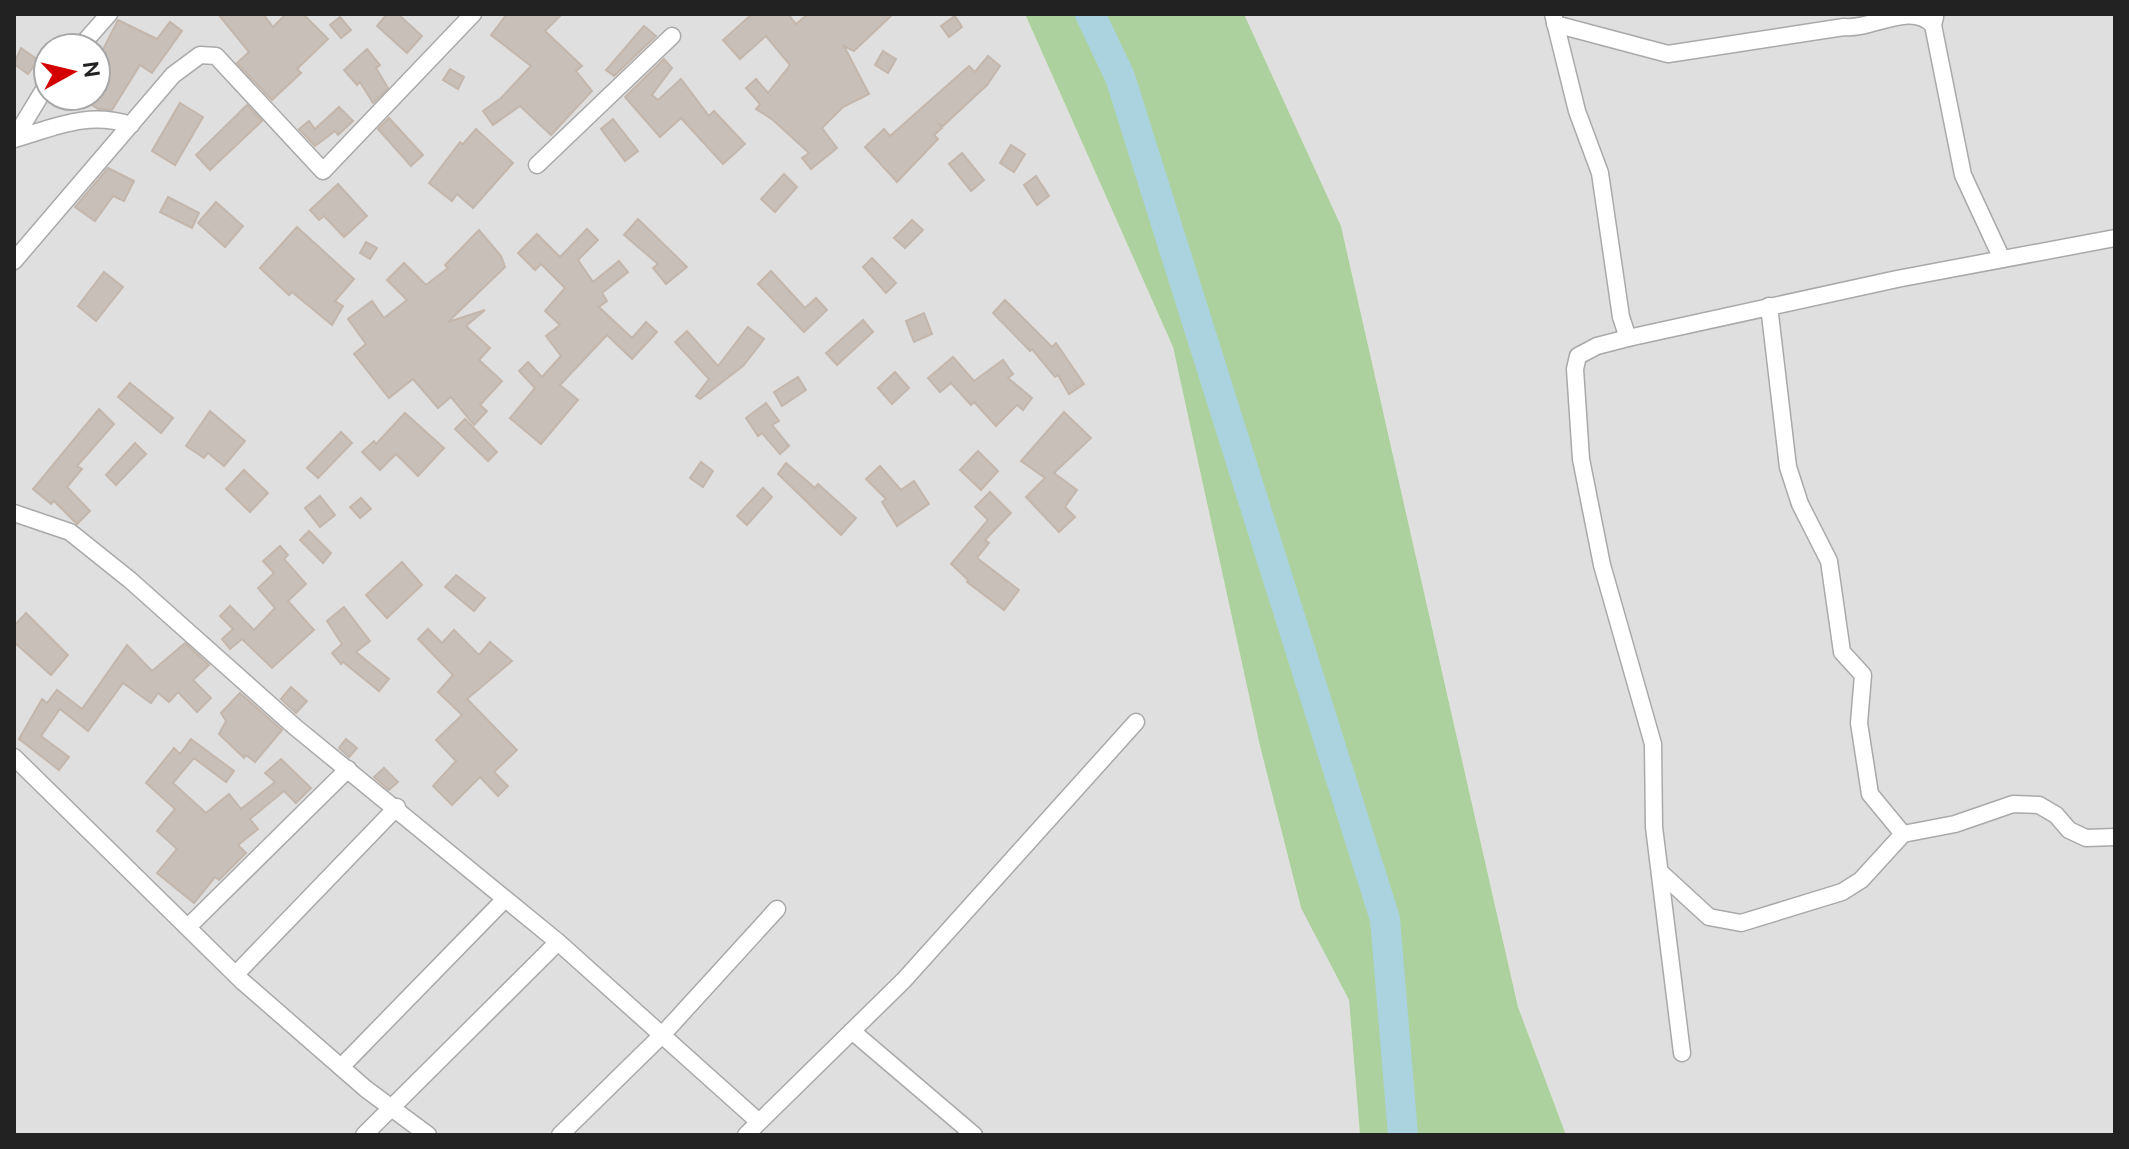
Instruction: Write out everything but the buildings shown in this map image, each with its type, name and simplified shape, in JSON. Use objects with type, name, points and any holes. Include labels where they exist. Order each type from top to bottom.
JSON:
[{"type":"street","points":[[93,32],[109,14]]},
{"type":"street","points":[[14,261],[173,75],[200,55],[216,56],[323,171],[473,14]]},
{"type":"street","points":[[1554,19],[1668,54],[1844,27],[1859,29],[1906,15],[1935,20],[1963,175],[2002,259]]},
{"type":"street","points":[[1554,19],[1577,111],[1600,173],[1621,317],[1628,338]]},
{"type":"street","points":[[537,165],[672,36]]},
{"type":"street","points":[[14,139],[32,109]]},
{"type":"street","points":[[14,139],[89,118],[108,117],[131,125]]},
{"type":"street","points":[[1682,1053],[1654,827],[1653,744],[1602,565],[1581,459],[1575,369],[1578,356],[1628,338],[1769,306],[2115,238]]},
{"type":"street","points":[[1769,306],[1788,467],[1800,504],[1829,561],[1842,652],[1863,675],[1859,723],[1870,794],[1903,834]]},
{"type":"street","points":[[14,513],[70,532],[348,769],[558,942],[759,1122]]},
{"type":"street","points":[[746,1135],[904,980],[1136,722]]},
{"type":"street","points":[[14,757],[236,974],[341,1067],[428,1135]]},
{"type":"street","points":[[188,927],[348,769]]},
{"type":"street","points":[[1660,872],[1709,917],[1720,922],[1741,923],[1842,892],[1861,880],[1903,834],[1955,824],[2013,804],[2039,805],[2056,815],[2069,830],[2086,838],[2115,837]]},
{"type":"street","points":[[236,974],[397,807]]},
{"type":"street","points":[[341,1067],[504,900]]},
{"type":"street","points":[[560,1135],[663,1034],[777,909]]},
{"type":"street","points":[[364,1135],[558,942]]},
{"type":"street","points":[[852,1031],[974,1135]]},
{"type":"shaded area","points":[[14,14],[1025,14],[1173,347],[1260,746],[1301,908],[1349,1000],[1360,1135],[14,1135]]},
{"type":"shaded area","points":[[1244,14],[2115,14],[2115,1135],[1566,1135],[1518,1007],[1341,226]]},
{"type":"green space","points":[[1025,14],[1244,14],[1341,226],[1518,1007],[1566,1135],[1360,1135],[1349,1000],[1301,908],[1260,746],[1173,347]]},
{"type":"waterway","points":[[1090,14],[1120,77],[1385,919],[1403,1135]]}]
